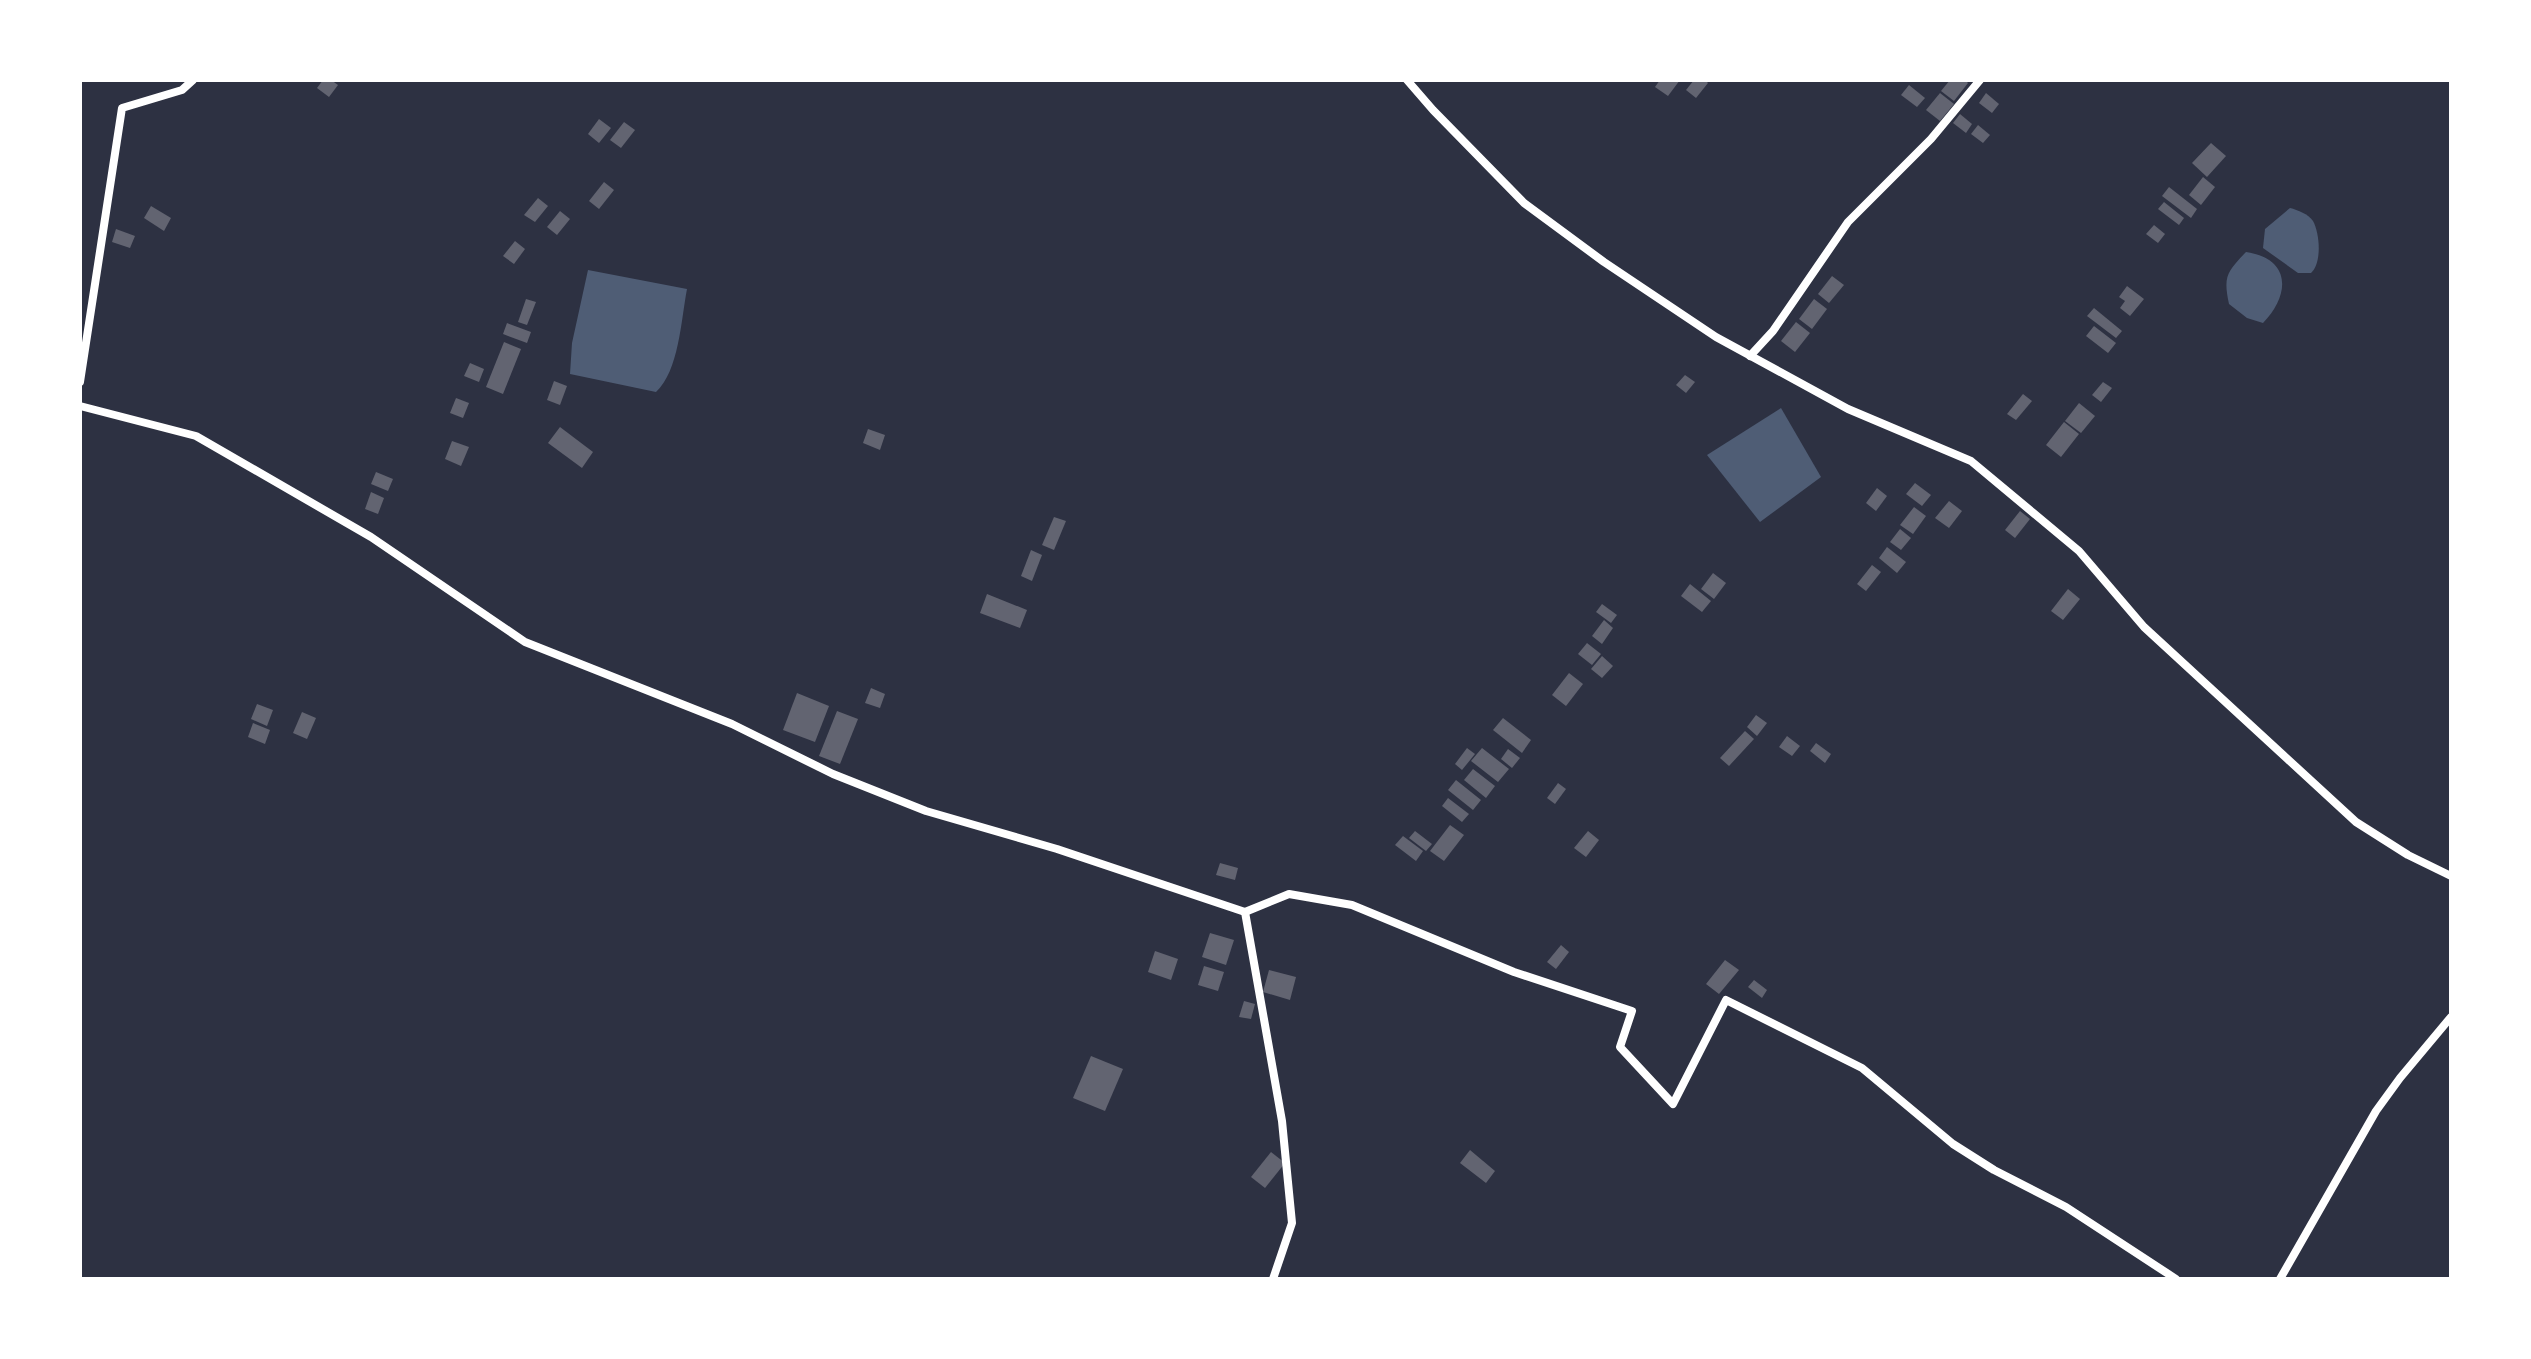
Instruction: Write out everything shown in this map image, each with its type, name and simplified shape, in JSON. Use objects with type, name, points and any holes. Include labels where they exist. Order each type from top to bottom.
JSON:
[{"type":"street","points":[[80,382],[122,108],[182,90],[193,80]]},
{"type":"street","points":[[1407,80],[1524,203],[1604,262],[1716,337],[1750,356],[1848,409],[1971,461],[2079,551],[2144,627],[2356,822],[2408,855],[2451,876]]},
{"type":"street","points":[[1750,356],[1773,331],[1848,222],[1931,139],[1980,80]]},
{"type":"street","points":[[80,406],[196,436],[371,537],[525,642],[732,724],[833,774],[926,811],[1057,849],[1245,912],[1289,894],[1352,905],[1514,972],[1632,1011],[1620,1047],[1673,1104],[1726,1000],[1862,1068],[1953,1144],[1994,1170],[2066,1207],[2176,1279]]},
{"type":"street","points":[[1245,912],[1282,1121],[1292,1223],[1273,1279]]},
{"type":"street","points":[[2280,1279],[2376,1111],[2451,1017]]},
{"type":"water","points":[[2290,208],[2308,216],[2315,227],[2318,256],[2311,273],[2298,273],[2263,248],[2265,229]]},
{"type":"water","points":[[2246,252],[2272,262],[2282,280],[2278,301],[2263,323],[2247,318],[2229,304],[2226,287],[2228,275]]},
{"type":"water","points":[[588,270],[687,289],[674,358],[664,383],[656,392],[570,374],[572,343]]},
{"type":"water","points":[[1781,408],[1821,477],[1760,522],[1707,455]]},
{"type":"building","points":[[323,80],[331,80],[338,85],[329,97],[317,88]]},
{"type":"building","points":[[1660,80],[1680,80],[1668,96],[1655,87]]},
{"type":"building","points":[[1694,80],[1708,83],[1696,98],[1686,90]]},
{"type":"building","points":[[1950,80],[1965,80],[1968,83],[1954,101],[1941,91]]},
{"type":"building","points":[[1909,85],[1925,98],[1917,107],[1901,95]]},
{"type":"building","points":[[1940,93],[1954,104],[1940,121],[1926,110]]},
{"type":"building","points":[[1986,93],[1999,104],[1992,113],[1979,103]]},
{"type":"building","points":[[1960,114],[1972,124],[1966,133],[1953,123]]},
{"type":"building","points":[[599,119],[611,128],[599,143],[588,134]]},
{"type":"building","points":[[624,122],[635,130],[621,148],[610,140]]},
{"type":"building","points":[[1978,125],[1990,135],[1983,143],[1971,134]]},
{"type":"building","points":[[2211,143],[2226,156],[2207,177],[2192,163]]},
{"type":"building","points":[[2203,177],[2215,187],[2201,205],[2189,195]]},
{"type":"building","points":[[604,182],[614,190],[599,209],[589,201]]},
{"type":"building","points":[[2169,187],[2197,209],[2191,218],[2162,196]]},
{"type":"building","points":[[538,198],[548,206],[535,222],[524,215]]},
{"type":"building","points":[[2164,202],[2184,218],[2179,225],[2158,209]]},
{"type":"building","points":[[151,206],[171,218],[164,231],[144,218]]},
{"type":"building","points":[[560,211],[570,219],[557,235],[547,227]]},
{"type":"building","points":[[2154,225],[2165,234],[2158,243],[2146,234]]},
{"type":"building","points":[[116,229],[135,236],[130,248],[112,242]]},
{"type":"building","points":[[515,241],[525,249],[514,264],[503,256]]},
{"type":"building","points":[[1832,276],[1844,285],[1829,303],[1818,294]]},
{"type":"building","points":[[2127,286],[2144,299],[2130,316],[2120,308],[2125,301],[2119,297]]},
{"type":"building","points":[[526,299],[536,302],[527,325],[518,322]]},
{"type":"building","points":[[1814,299],[1827,309],[1812,329],[1799,319]]},
{"type":"building","points":[[2094,308],[2122,331],[2116,338],[2087,316]]},
{"type":"building","points":[[1796,322],[1810,333],[1795,352],[1781,341]]},
{"type":"building","points":[[507,323],[531,332],[527,343],[503,334]]},
{"type":"building","points":[[2094,326],[2116,343],[2108,353],[2086,336]]},
{"type":"building","points":[[504,342],[521,349],[503,394],[486,387]]},
{"type":"building","points":[[470,363],[484,369],[479,382],[464,376]]},
{"type":"building","points":[[1685,375],[1695,382],[1686,393],[1676,385]]},
{"type":"building","points":[[554,381],[567,386],[560,405],[547,400]]},
{"type":"building","points":[[2103,382],[2112,388],[2101,402],[2092,395]]},
{"type":"building","points":[[2023,394],[2032,401],[2016,420],[2007,414]]},
{"type":"building","points":[[456,398],[469,403],[463,418],[450,413]]},
{"type":"building","points":[[2079,403],[2095,416],[2081,433],[2065,421]]},
{"type":"building","points":[[2064,422],[2079,434],[2061,457],[2046,445]]},
{"type":"building","points":[[560,427],[593,452],[582,468],[548,443]]},
{"type":"building","points":[[868,429],[885,435],[880,450],[863,443]]},
{"type":"building","points":[[452,441],[469,447],[461,466],[445,459]]},
{"type":"building","points":[[376,472],[393,479],[388,491],[371,484]]},
{"type":"building","points":[[1915,483],[1931,495],[1922,506],[1906,494]]},
{"type":"building","points":[[1877,488],[1887,496],[1876,511],[1866,503]]},
{"type":"building","points":[[371,492],[384,498],[378,514],[365,509]]},
{"type":"building","points":[[1949,501],[1962,511],[1949,528],[1935,518]]},
{"type":"building","points":[[1914,507],[1926,516],[1913,534],[1900,525]]},
{"type":"building","points":[[2020,511],[2030,519],[2015,538],[2005,530]]},
{"type":"building","points":[[1054,517],[1066,521],[1054,550],[1042,545]]},
{"type":"building","points":[[1900,529],[1911,538],[1901,550],[1890,542]]},
{"type":"building","points":[[1887,547],[1906,562],[1897,573],[1879,558]]},
{"type":"building","points":[[1031,550],[1042,555],[1032,581],[1021,576]]},
{"type":"building","points":[[1872,565],[1881,572],[1866,591],[1857,584]]},
{"type":"building","points":[[1713,573],[1726,583],[1714,599],[1701,589]]},
{"type":"building","points":[[1690,584],[1711,601],[1702,612],[1681,596]]},
{"type":"building","points":[[2068,589],[2080,599],[2063,620],[2051,611]]},
{"type":"building","points":[[987,594],[1027,610],[1020,628],[980,613]]},
{"type":"building","points":[[1602,604],[1617,615],[1611,623],[1596,612]]},
{"type":"building","points":[[1604,620],[1613,628],[1602,644],[1592,636]]},
{"type":"building","points":[[1587,643],[1601,654],[1592,665],[1578,654]]},
{"type":"building","points":[[1602,656],[1613,666],[1602,678],[1591,669]]},
{"type":"building","points":[[1569,673],[1583,684],[1566,706],[1552,695]]},
{"type":"building","points":[[871,688],[885,694],[880,708],[865,703]]},
{"type":"building","points":[[797,693],[829,706],[815,742],[783,730]]},
{"type":"building","points":[[257,704],[273,710],[267,726],[251,719]]},
{"type":"building","points":[[837,711],[858,719],[840,764],[819,756]]},
{"type":"building","points":[[302,712],[316,718],[307,739],[293,733]]},
{"type":"building","points":[[1756,715],[1767,723],[1757,736],[1747,727]]},
{"type":"building","points":[[1503,718],[1531,740],[1522,753],[1493,730]]},
{"type":"building","points":[[253,723],[270,730],[265,744],[248,737]]},
{"type":"building","points":[[1745,731],[1754,739],[1729,766],[1720,758]]},
{"type":"building","points":[[1787,736],[1800,746],[1792,756],[1779,747]]},
{"type":"building","points":[[1816,743],[1831,754],[1825,763],[1810,751]]},
{"type":"building","points":[[1467,748],[1475,754],[1462,770],[1455,764]]},
{"type":"building","points":[[1482,748],[1509,769],[1498,782],[1471,761]]},
{"type":"building","points":[[1508,749],[1520,758],[1512,768],[1501,759]]},
{"type":"building","points":[[1473,769],[1495,786],[1486,798],[1464,780]]},
{"type":"building","points":[[1456,780],[1481,800],[1473,810],[1448,790]]},
{"type":"building","points":[[1558,783],[1566,789],[1555,804],[1547,798]]},
{"type":"building","points":[[1448,798],[1469,814],[1462,822],[1442,806]]},
{"type":"building","points":[[1450,825],[1464,835],[1444,861],[1430,851]]},
{"type":"building","points":[[1415,831],[1432,844],[1426,851],[1409,838]]},
{"type":"building","points":[[1588,831],[1599,840],[1586,857],[1574,848]]},
{"type":"building","points":[[1403,836],[1423,851],[1416,861],[1395,845]]},
{"type":"building","points":[[1220,863],[1238,868],[1235,880],[1216,875]]},
{"type":"building","points":[[1210,933],[1234,940],[1226,965],[1202,957]]},
{"type":"building","points":[[1561,945],[1569,952],[1556,969],[1547,962]]},
{"type":"building","points":[[1155,951],[1178,959],[1171,980],[1148,972]]},
{"type":"building","points":[[1725,960],[1739,970],[1719,994],[1706,984]]},
{"type":"building","points":[[1204,966],[1224,972],[1218,991],[1198,985]]},
{"type":"building","points":[[1269,970],[1296,977],[1290,1000],[1263,992]]},
{"type":"building","points":[[1754,980],[1767,990],[1762,998],[1748,987]]},
{"type":"building","points":[[1244,1001],[1255,1004],[1251,1019],[1239,1017]]},
{"type":"building","points":[[1091,1056],[1123,1069],[1105,1111],[1073,1098]]},
{"type":"building","points":[[1470,1150],[1495,1171],[1486,1183],[1460,1163]]},
{"type":"building","points":[[1271,1152],[1285,1163],[1265,1188],[1251,1177]]}]
